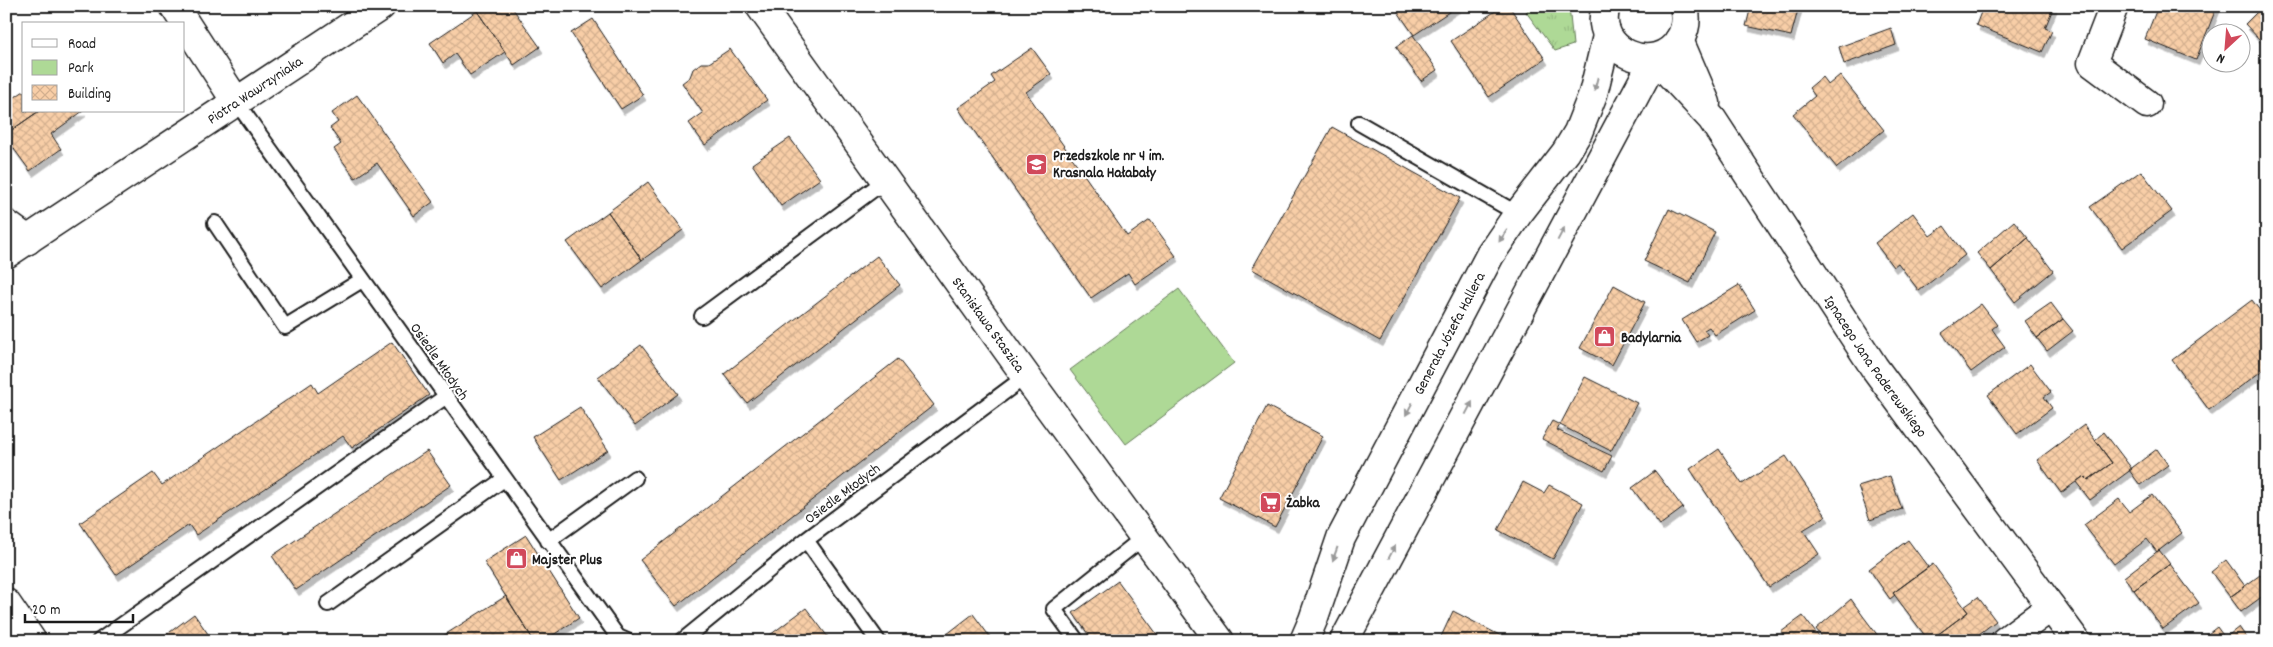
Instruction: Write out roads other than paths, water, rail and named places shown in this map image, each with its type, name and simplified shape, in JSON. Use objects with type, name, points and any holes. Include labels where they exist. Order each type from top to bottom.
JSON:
[{"type":"street","points":[[174,6],[184,22]]},
{"type":"street","name":"Piotra Wawrzyniaka","points":[[6,224],[17,247],[381,6]]},
{"type":"street","name":"Stanisława Staszica","points":[[760,6],[1026,376],[1220,641]]},
{"type":"street","name":"Generała Józefa Hallera","points":[[1304,641],[1341,538],[1490,255],[1518,214],[1566,152],[1578,132],[1593,94],[1607,36],[1604,24],[1606,6]]},
{"type":"street","points":[[1607,36],[1616,48],[1627,56],[1641,59],[1655,58],[1666,54],[1679,40],[1686,22],[1684,6]]},
{"type":"street","points":[[2114,6],[2092,62],[2147,104]]},
{"type":"street","points":[[185,23],[237,103]]},
{"type":"street","name":"Ignacego Jana Paderewskiego","points":[[1679,40],[1712,119]]},
{"type":"street","points":[[1344,641],[1655,58]]},
{"type":"street","name":"Ignacego Jana Paderewskiego","points":[[1655,58],[1712,119],[1874,367],[2076,641]]},
{"type":"street","points":[[6,603],[32,641]]},
{"type":"street","points":[[2005,641],[2051,606]]},
{"type":"lane","name":"Osiedle Młodych","points":[[237,103],[619,639]]},
{"type":"lane","points":[[1359,123],[1518,214]]},
{"type":"lane","points":[[702,316],[886,180]]},
{"type":"lane","points":[[215,223],[285,327],[362,280]]},
{"type":"lane","name":"Osiedle Młodych","points":[[682,641],[806,540],[1026,376]]},
{"type":"lane","points":[[99,641],[445,397]]},
{"type":"lane","points":[[548,541],[635,478]]},
{"type":"lane","points":[[328,604],[504,479]]},
{"type":"lane","points":[[1077,641],[1054,609],[1144,537]]},
{"type":"lane","points":[[806,540],[878,641]]},
{"type":"place","name":"Przedszkole nr 4 im. Krasnala Hałabały","points":[[1037,164]]},
{"type":"place","name":"Badylarnia","points":[[1605,337]]},
{"type":"place","name":"Żabka","points":[[1270,502]]},
{"type":"place","name":"Majster Plus","points":[[516,559]]}]
